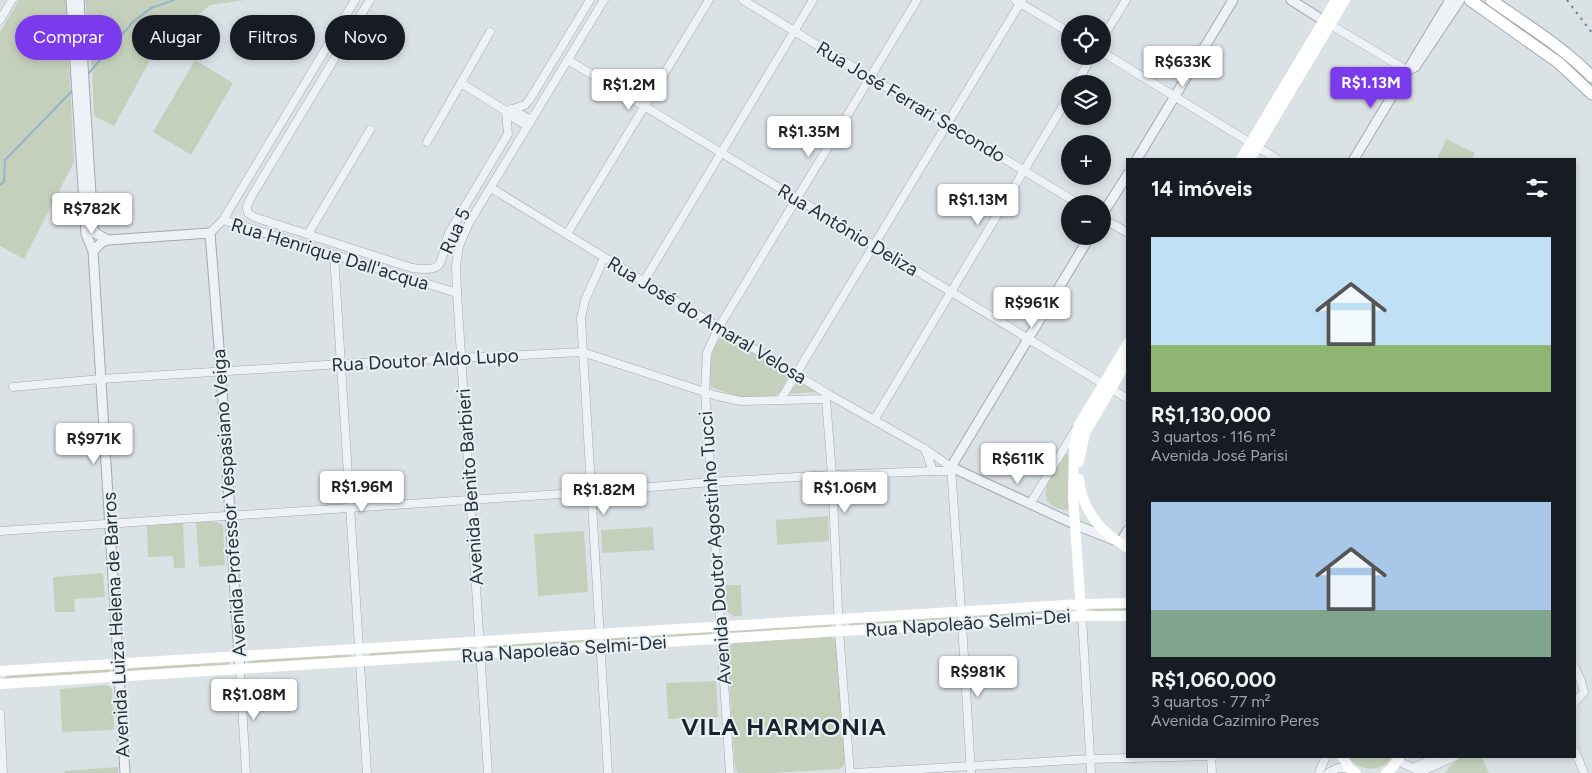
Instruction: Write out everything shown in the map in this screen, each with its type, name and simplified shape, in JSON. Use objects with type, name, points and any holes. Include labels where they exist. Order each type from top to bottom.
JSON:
[{"type":"main road","points":[[1327,23],[1336,0]]},
{"type":"main road","points":[[1241,158],[1254,144],[1327,23],[1345,0]]},
{"type":"main road","points":[[1470,0],[1559,63],[1592,94]]},
{"type":"main road","points":[[1491,0],[1583,67],[1592,76]]},
{"type":"main road","points":[[1250,158],[1254,144]]},
{"type":"main road","points":[[1120,544],[1093,519],[1084,504],[1080,490],[1078,469],[1085,433],[1126,347]]},
{"type":"main road","points":[[1082,616],[1073,497],[1074,446],[1079,425],[1106,386],[1126,362]]},
{"type":"main road","name":"Rua Napoleão Selmi-Dei","points":[[0,671],[1081,604],[1126,603]]},
{"type":"main road","name":"Rua Napoleão Selmi-Dei","points":[[0,684],[1082,616],[1126,616]]},
{"type":"main road","points":[[1341,758],[1352,771]]},
{"type":"street","points":[[0,20],[12,0]]},
{"type":"street","name":"Avenida Luiza Helena de Barros","points":[[71,0],[86,234],[93,252],[102,379],[125,773]]},
{"type":"street","points":[[79,0],[93,227],[95,233],[108,240]]},
{"type":"street","points":[[224,220],[355,0]]},
{"type":"street","name":"Rua 5","points":[[370,0],[250,198],[247,207],[248,213],[254,217],[412,268],[436,269],[440,265],[449,233],[508,134],[508,111]]},
{"type":"street","points":[[508,111],[525,104],[530,99],[590,0]]},
{"type":"street","name":"Avenida Benito Barbieri","points":[[488,773],[482,654],[457,293],[456,266],[459,246],[469,223],[604,0]]},
{"type":"street","points":[[567,234],[710,0]]},
{"type":"street","name":"Rua José Ferrari Secondo","points":[[743,0],[1064,195]]},
{"type":"street","points":[[644,281],[813,0]]},
{"type":"street","name":"Avenida Doutor Agostinho Tucci","points":[[730,773],[705,392],[706,353],[917,0]]},
{"type":"street","points":[[1111,24],[1126,0]]},
{"type":"street","points":[[1138,158],[1233,0]]},
{"type":"street","points":[[1290,0],[1408,71]]},
{"type":"street","points":[[1355,158],[1450,0]]},
{"type":"street","points":[[1408,71],[1416,66],[1460,0]]},
{"type":"street","points":[[781,399],[948,124],[1019,1],[1061,27]]},
{"type":"street","points":[[426,142],[490,32]]},
{"type":"street","points":[[1111,57],[1275,158]]},
{"type":"street","name":"Rua Antônio Deliza","points":[[568,60],[1126,398]]},
{"type":"street","points":[[461,83],[529,123]]},
{"type":"street","points":[[874,420],[1061,109]]},
{"type":"street","points":[[308,234],[370,130]]},
{"type":"street","points":[[1111,201],[1126,177]]},
{"type":"street","name":"Rua José do Amaral Velosa","points":[[491,188],[796,374],[827,396],[924,449],[951,469],[1120,544]]},
{"type":"street","name":"Rua Henrique Dall'acqua","points":[[108,240],[210,234],[224,220],[457,293]]},
{"type":"street","points":[[1111,222],[1126,232]]},
{"type":"street","name":"Avenida Professor Vespasiano Veiga","points":[[210,234],[221,373],[246,773]]},
{"type":"street","points":[[93,252],[102,242],[108,240]]},
{"type":"street","points":[[971,769],[951,469],[1084,245]]},
{"type":"street","points":[[334,255],[366,773]]},
{"type":"street","points":[[604,258],[585,300],[581,318],[608,773]]},
{"type":"street","name":"Rua Doutor Aldo Lupo","points":[[13,387],[102,379],[341,364],[582,352],[741,402],[827,396]]},
{"type":"street","points":[[827,396],[839,631],[852,773],[971,769],[1090,759],[1131,758]]},
{"type":"street","points":[[1030,504],[1079,425]]},
{"type":"street","points":[[924,449],[934,470]]},
{"type":"street","points":[[0,531],[591,492],[711,482],[951,469]]},
{"type":"street","points":[[1082,616],[1091,773]]},
{"type":"street","points":[[1576,670],[1584,692],[1576,701]]},
{"type":"street","points":[[0,713],[3,773]]},
{"type":"street","points":[[1576,753],[1584,773]]},
{"type":"street","points":[[1212,758],[1212,773]]},
{"type":"street","points":[[1319,773],[1325,758]]},
{"type":"street","points":[[1418,771],[1435,758]]},
{"type":"street","points":[[1394,766],[1418,771],[1451,758]]},
{"type":"street","points":[[1328,773],[1338,768],[1352,771]]},
{"type":"green space","points":[[19,0],[66,0],[67,15],[15,15],[15,60],[69,60],[74,162],[24,259],[0,246],[0,32]]},
{"type":"green space","points":[[85,0],[245,0],[210,5],[198,15],[132,15],[132,60],[150,60],[114,126],[94,116],[91,60],[122,60],[122,15],[86,15]]},
{"type":"green space","points":[[195,60],[233,83],[191,155],[153,132]]},
{"type":"green space","points":[[1446,139],[1475,153],[1472,158],[1437,158]]},
{"type":"green space","points":[[722,336],[725,336],[786,373],[788,377],[780,392],[774,396],[741,398],[711,387],[709,375],[710,360],[715,346]]},
{"type":"green space","points":[[798,381],[815,390],[817,392],[791,394]]},
{"type":"green space","points":[[1067,454],[1070,455],[1071,507],[1068,510],[1053,506],[1048,501],[1046,495],[1046,489],[1052,474]]},
{"type":"green space","points":[[828,516],[829,541],[777,545],[776,520]]},
{"type":"green space","points":[[196,522],[217,522],[223,525],[225,565],[199,567]]},
{"type":"green space","points":[[183,523],[185,568],[174,568],[173,556],[148,557],[147,526]]},
{"type":"green space","points":[[653,527],[654,550],[602,553],[601,530]]},
{"type":"green space","points":[[584,531],[588,592],[538,596],[534,534]]},
{"type":"green space","points":[[103,573],[105,597],[74,599],[75,612],[55,612],[53,577]]},
{"type":"green space","points":[[726,585],[741,585],[742,616],[734,616],[726,611]]},
{"type":"green space","points":[[1126,606],[1126,612],[1093,612],[1090,609],[1092,607]]},
{"type":"green space","points":[[1071,608],[1071,613],[973,618],[975,614]]},
{"type":"green space","points":[[950,615],[950,619],[900,624],[850,627],[849,625],[850,623]]},
{"type":"green space","points":[[832,624],[830,628],[729,633],[730,631]]},
{"type":"green space","points":[[712,631],[712,635],[608,641],[608,638],[611,637]]},
{"type":"green space","points":[[831,636],[837,642],[845,761],[843,766],[839,769],[738,773],[735,769],[727,649],[733,643]]},
{"type":"green space","points":[[589,638],[593,640],[590,643],[490,650],[487,647],[489,644]]},
{"type":"green space","points":[[469,645],[473,647],[470,651],[369,656],[371,652]]},
{"type":"green space","points":[[352,654],[347,659],[249,664],[248,662],[250,660]]},
{"type":"green space","points":[[229,662],[230,665],[129,672],[127,670],[130,667]]},
{"type":"green space","points":[[110,669],[109,673],[5,679],[7,674]]},
{"type":"green space","points":[[228,679],[233,682],[234,708],[220,709],[219,680]]},
{"type":"green space","points":[[716,681],[718,717],[668,719],[666,683]]},
{"type":"green space","points":[[105,685],[112,689],[114,730],[62,732],[60,689]]},
{"type":"green space","points":[[1349,758],[1392,758],[1383,766],[1370,769],[1358,766]]},
{"type":"green space","points":[[1460,758],[1482,758],[1489,773],[1445,773],[1450,766]]},
{"type":"green space","points":[[118,767],[118,773],[65,773],[65,771]]},
{"type":"waterway","points":[[87,75],[133,22],[151,8],[174,0]]},
{"type":"waterway","points":[[0,185],[4,182],[5,160],[73,90]]},
{"type":"railway","points":[[1567,0],[1592,33]]},
{"type":"district","name":"VILA HARMONIA","points":[[784,726]]}]
